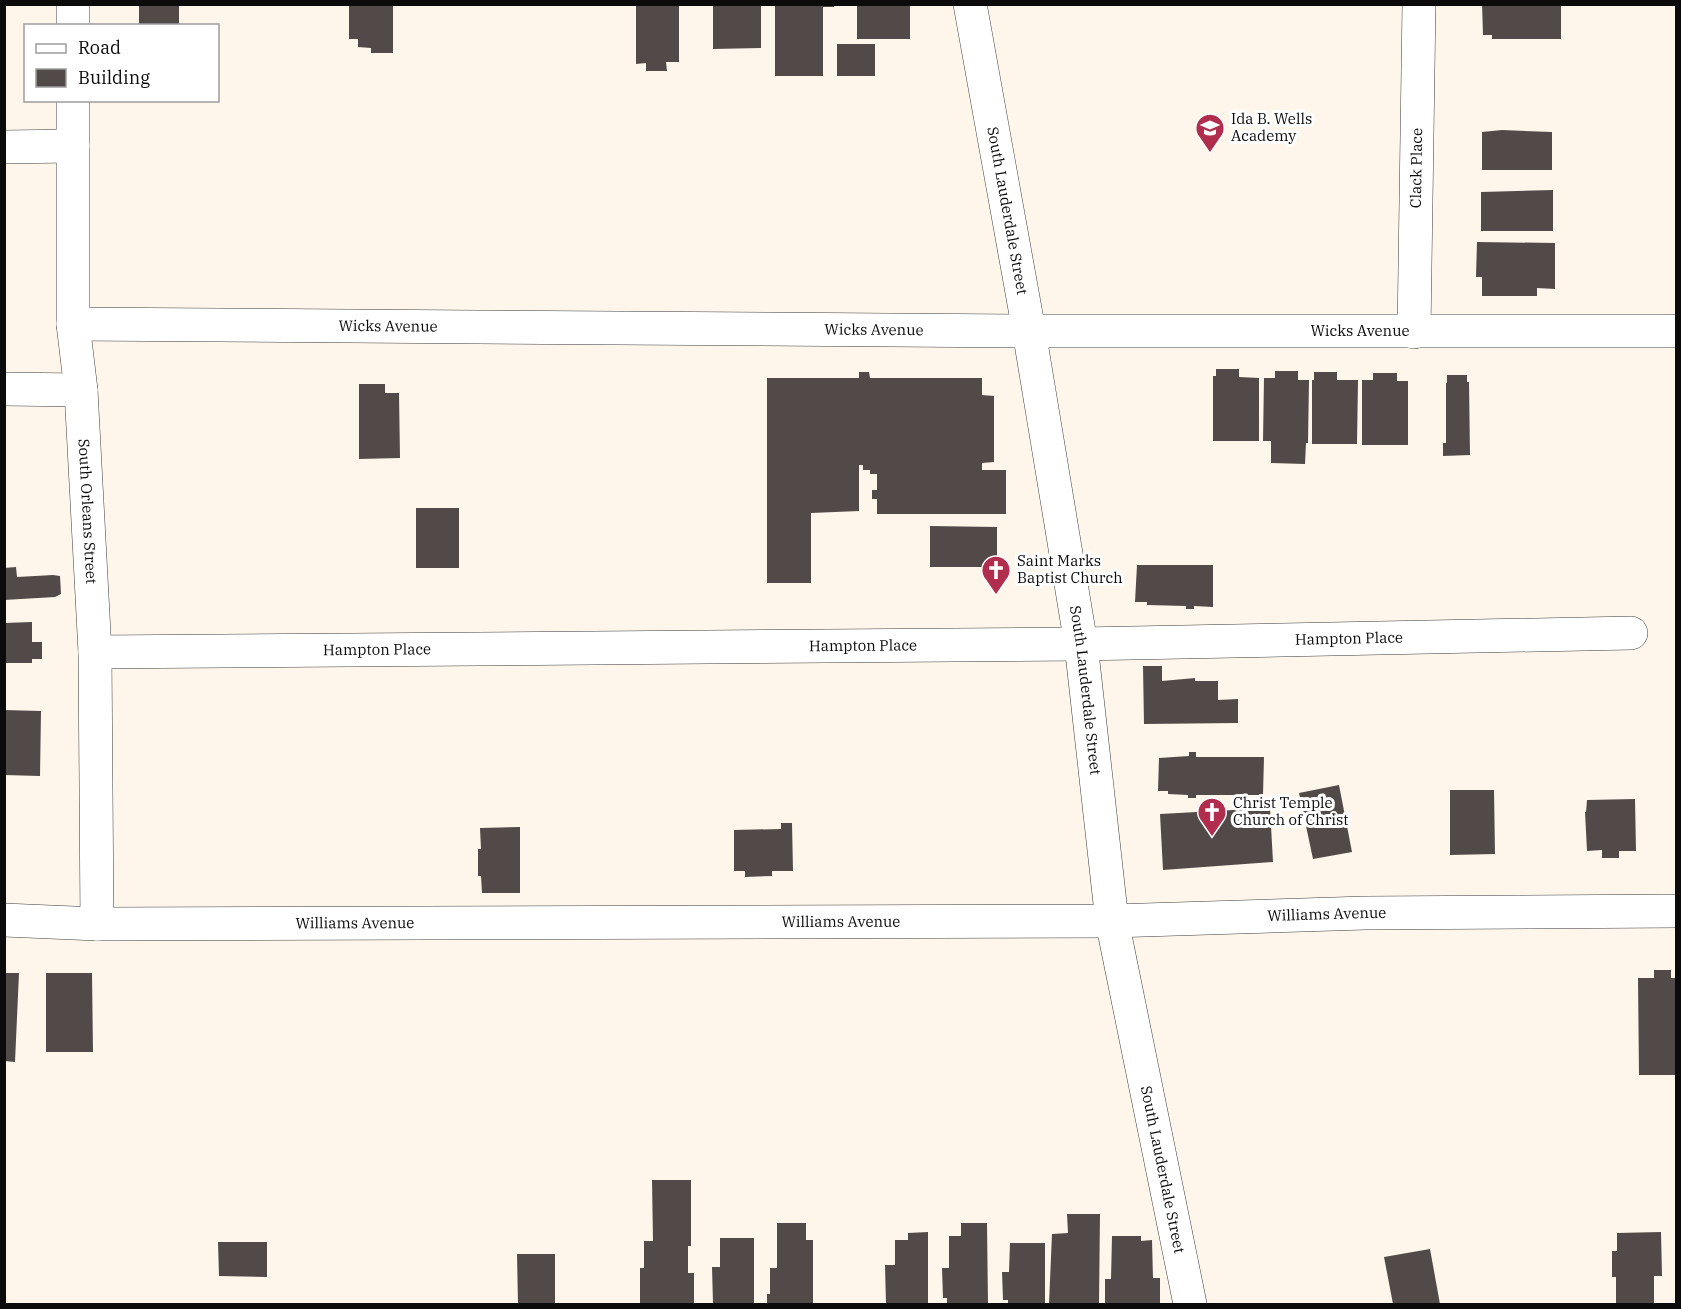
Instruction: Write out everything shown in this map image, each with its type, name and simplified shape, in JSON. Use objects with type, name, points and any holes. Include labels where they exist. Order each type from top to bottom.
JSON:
[{"type":"street","points":[[73,24],[74,4]]},
{"type":"street","name":"South Lauderdale Street","points":[[970,4],[1029,331],[1081,644],[1112,921],[1190,1305]]},
{"type":"street","name":"Clack Place","points":[[1414,332],[1419,4]]},
{"type":"street","name":"South Orleans Street","points":[[73,102],[73,324],[81,390],[95,652],[97,924]]},
{"type":"street","points":[[4,147],[73,146]]},
{"type":"street","name":"Wicks Avenue","points":[[73,324],[1029,331],[1677,332]]},
{"type":"street","points":[[4,389],[81,390]]},
{"type":"street","name":"Hampton Place","points":[[95,652],[1081,644],[1631,633]]},
{"type":"street","name":"Williams Avenue","points":[[4,920],[97,924],[1112,921],[1365,913],[1677,911]]},
{"type":"building","points":[[139,4],[179,4],[179,24],[139,24]]},
{"type":"building","points":[[349,4],[393,4],[393,53],[371,53],[371,48],[358,47],[358,39],[349,39]]},
{"type":"building","points":[[636,4],[679,4],[679,62],[666,62],[667,71],[646,71],[646,63],[636,64]]},
{"type":"building","points":[[713,4],[761,4],[761,48],[713,49]]},
{"type":"building","points":[[775,4],[834,4],[834,7],[823,7],[823,76],[775,76]]},
{"type":"building","points":[[857,4],[910,4],[910,39],[857,39]]},
{"type":"building","points":[[1482,4],[1561,4],[1561,39],[1492,39],[1492,35],[1483,35]]},
{"type":"building","points":[[837,44],[875,44],[875,76],[837,76]]},
{"type":"building","points":[[1502,130],[1552,132],[1552,170],[1482,170],[1482,132]]},
{"type":"building","points":[[1553,190],[1553,231],[1481,231],[1481,192]]},
{"type":"building","points":[[1477,242],[1555,243],[1555,289],[1537,288],[1537,296],[1482,296],[1482,277],[1476,277]]},
{"type":"building","points":[[1216,369],[1239,369],[1239,377],[1259,378],[1259,441],[1213,441],[1213,376],[1216,376]]},
{"type":"building","points":[[1275,371],[1298,371],[1298,380],[1309,380],[1308,443],[1306,443],[1305,464],[1271,463],[1271,441],[1263,441],[1264,378],[1275,378]]},
{"type":"building","points":[[859,372],[869,372],[870,378],[982,378],[982,395],[994,396],[994,462],[982,463],[982,470],[1006,470],[1006,514],[877,514],[877,499],[872,499],[872,490],[877,490],[877,474],[870,474],[870,470],[863,470],[863,465],[859,465],[859,511],[811,513],[811,583],[767,583],[767,378],[859,378]]},
{"type":"building","points":[[1314,372],[1337,372],[1337,380],[1358,380],[1357,444],[1312,444]]},
{"type":"building","points":[[1373,373],[1397,373],[1397,381],[1408,381],[1408,445],[1362,445],[1362,380],[1373,380]]},
{"type":"building","points":[[1447,375],[1467,375],[1470,455],[1443,456],[1443,443],[1446,443]]},
{"type":"building","points":[[359,384],[385,384],[385,393],[399,393],[400,458],[359,459]]},
{"type":"building","points":[[416,508],[459,508],[459,568],[416,568]]},
{"type":"building","points":[[930,526],[997,527],[997,567],[930,567]]},
{"type":"building","points":[[1137,565],[1213,565],[1213,607],[1194,606],[1194,609],[1186,609],[1186,606],[1147,605],[1147,602],[1135,602]]},
{"type":"building","points":[[16,567],[17,577],[60,576],[61,594],[55,597],[4,600],[4,568]]},
{"type":"building","points":[[32,622],[32,642],[42,642],[42,659],[32,659],[32,663],[4,663],[4,623]]},
{"type":"building","points":[[1143,666],[1162,666],[1162,681],[1195,678],[1195,681],[1218,681],[1218,700],[1238,699],[1238,723],[1144,724]]},
{"type":"building","points":[[4,710],[41,711],[40,776],[4,775]]},
{"type":"building","points":[[1189,752],[1196,752],[1196,757],[1264,757],[1263,795],[1196,795],[1196,798],[1188,798],[1188,795],[1158,791],[1159,758],[1189,756]]},
{"type":"building","points":[[1339,785],[1352,852],[1313,859],[1299,793]]},
{"type":"building","points":[[1450,790],[1494,790],[1495,854],[1450,855]]},
{"type":"building","points":[[1635,799],[1636,851],[1619,851],[1619,858],[1602,858],[1602,850],[1587,851],[1585,812],[1587,800]]},
{"type":"building","points":[[1270,808],[1273,862],[1163,870],[1160,814]]},
{"type":"building","points":[[781,823],[792,823],[793,871],[772,871],[772,876],[745,877],[745,871],[734,871],[734,830],[781,829]]},
{"type":"building","points":[[520,827],[520,893],[482,893],[481,876],[478,876],[478,849],[481,849],[480,828]]},
{"type":"building","points":[[1654,970],[1671,970],[1671,978],[1676,978],[1676,1075],[1639,1075],[1638,978],[1654,978]]},
{"type":"building","points":[[4,973],[19,973],[15,1062],[4,1061]]},
{"type":"building","points":[[46,973],[92,973],[93,1052],[46,1052]]},
{"type":"building","points":[[652,1180],[691,1180],[691,1246],[688,1246],[688,1273],[694,1273],[694,1304],[640,1304],[640,1268],[644,1268],[644,1241],[653,1241]]},
{"type":"building","points":[[1067,1214],[1100,1214],[1099,1304],[1049,1304],[1052,1234],[1068,1233]]},
{"type":"building","points":[[777,1223],[806,1223],[806,1240],[813,1240],[813,1304],[767,1304],[767,1294],[770,1294],[770,1268],[777,1268]]},
{"type":"building","points":[[961,1223],[987,1223],[988,1304],[947,1304],[947,1298],[943,1298],[942,1268],[949,1268],[949,1236],[961,1236]]},
{"type":"building","points":[[928,1232],[928,1304],[886,1304],[885,1265],[895,1265],[895,1240],[908,1240],[908,1233]]},
{"type":"building","points":[[1661,1232],[1662,1276],[1654,1276],[1654,1304],[1616,1304],[1616,1277],[1612,1277],[1612,1251],[1617,1251],[1617,1233]]},
{"type":"building","points":[[1112,1236],[1141,1236],[1141,1241],[1152,1240],[1153,1278],[1160,1278],[1160,1304],[1105,1304],[1105,1279],[1111,1279]]},
{"type":"building","points":[[720,1238],[754,1238],[754,1304],[713,1304],[712,1267],[720,1267]]},
{"type":"building","points":[[218,1242],[267,1242],[267,1277],[219,1276]]},
{"type":"building","points":[[1010,1243],[1045,1243],[1045,1304],[1008,1304],[1008,1300],[1003,1300],[1002,1272],[1009,1272]]},
{"type":"building","points":[[1430,1249],[1440,1304],[1393,1304],[1384,1257]]},
{"type":"building","points":[[517,1254],[555,1254],[555,1304],[518,1304]]},
{"type":"place","name":"Ida B. Wells Academy","points":[[1210,154]]},
{"type":"place","name":"Saint Marks Baptist Church","points":[[996,596]]},
{"type":"place","name":"Christ Temple Church of Christ","points":[[1212,838]]}]
